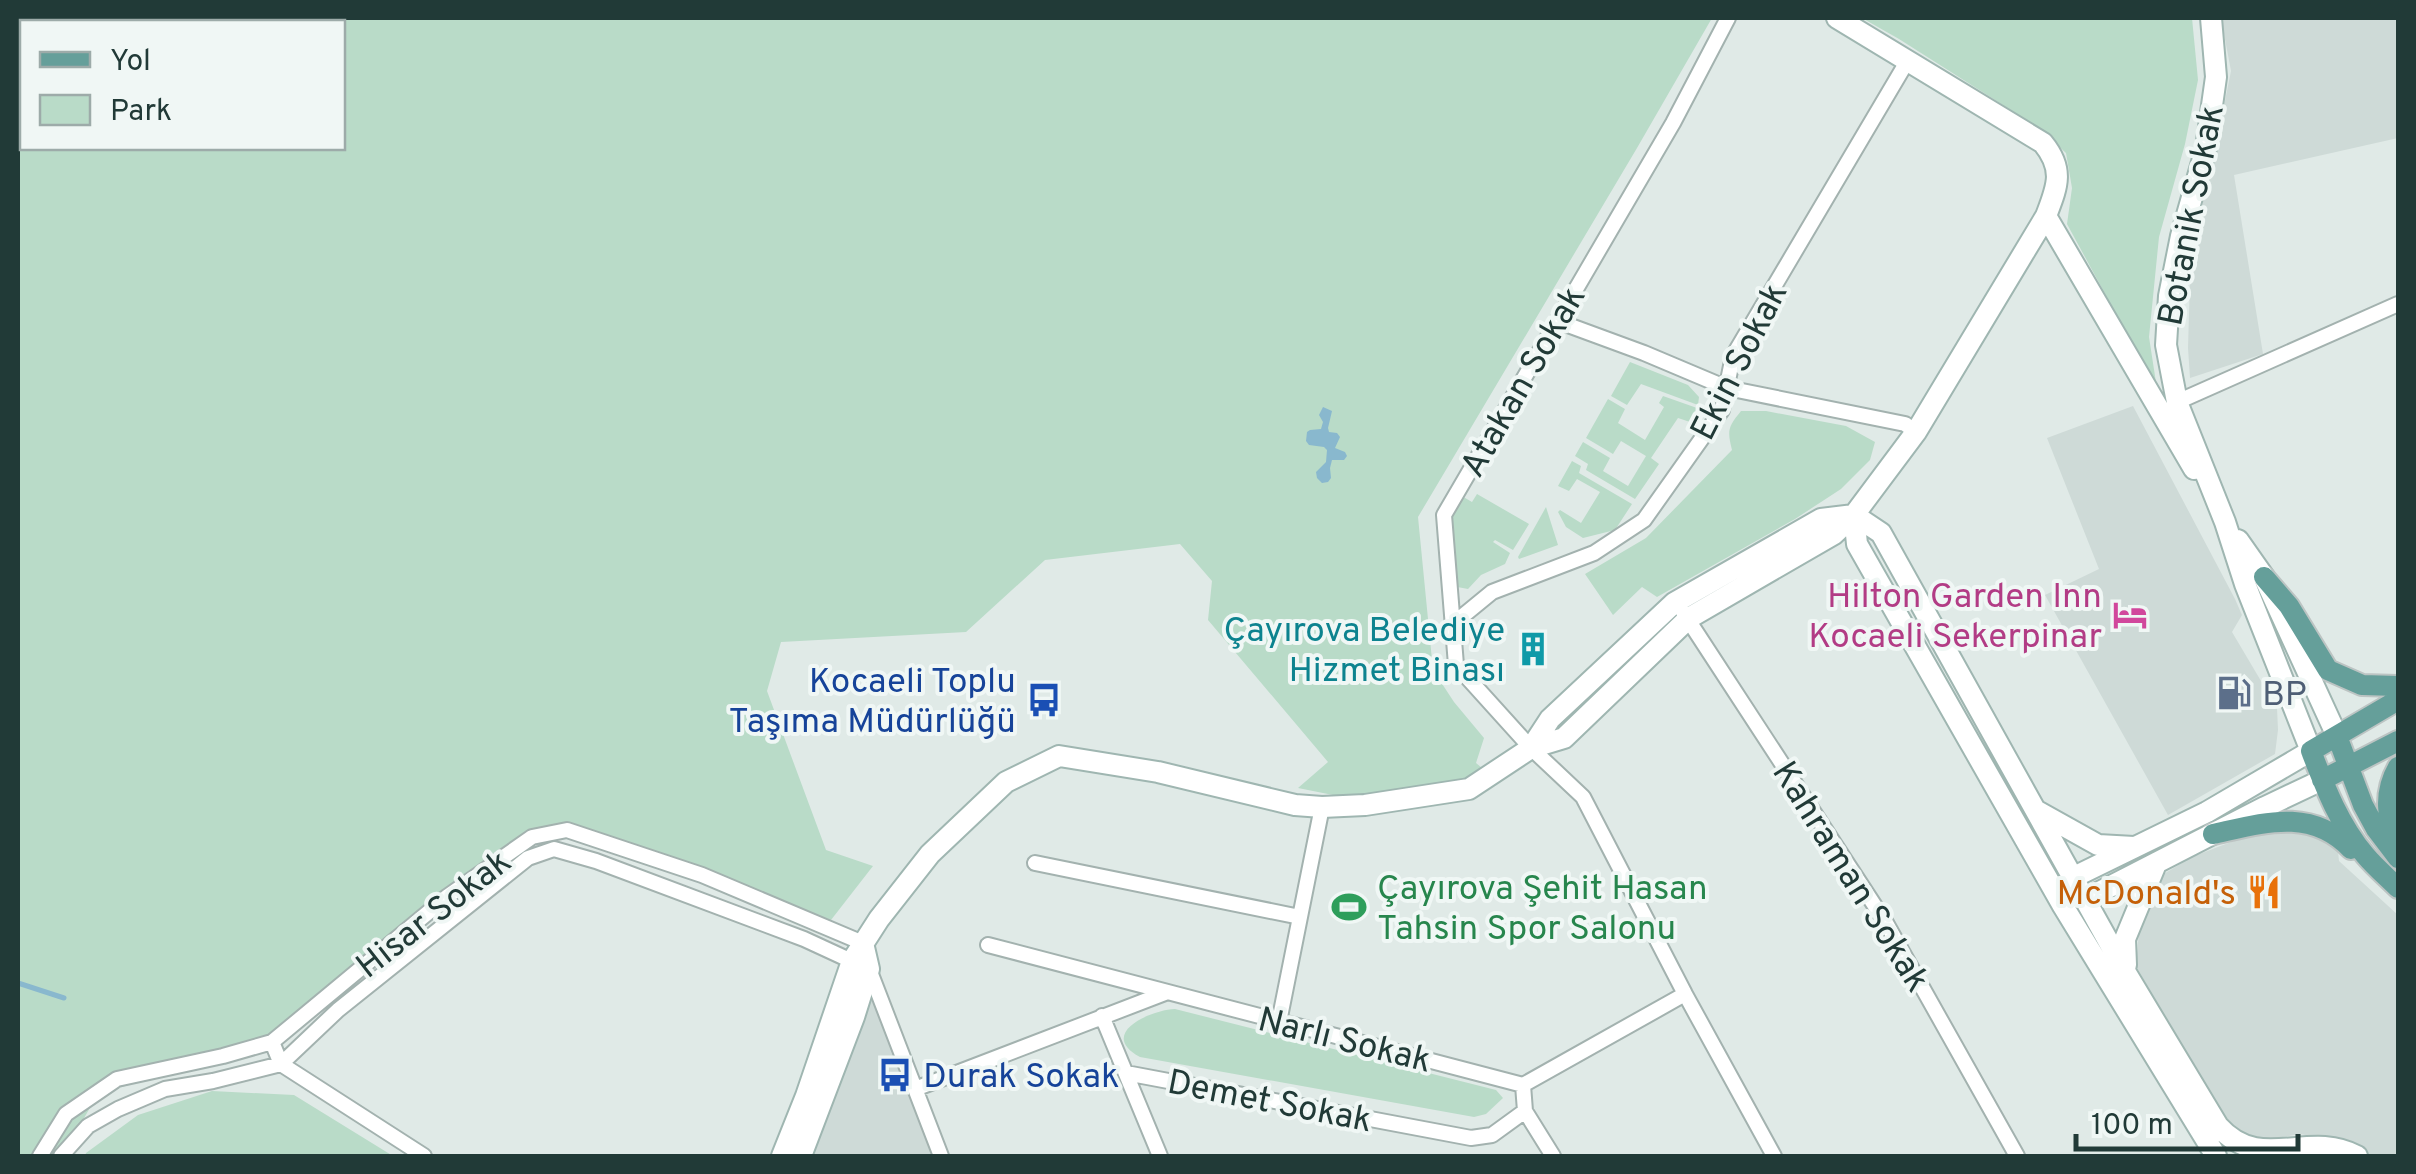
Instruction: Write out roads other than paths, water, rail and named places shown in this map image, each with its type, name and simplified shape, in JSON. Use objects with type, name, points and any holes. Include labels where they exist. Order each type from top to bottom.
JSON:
[{"type":"main road","points":[[2264,577],[2289,606],[2328,670],[2362,684],[2398,686]]},
{"type":"main road","points":[[2398,700],[2311,750],[2330,800],[2355,841],[2398,888]]},
{"type":"main road","points":[[2337,736],[2363,805],[2398,856]]},
{"type":"main road","points":[[2322,780],[2398,741]]},
{"type":"main road","points":[[2398,767],[2389,783],[2388,818],[2398,856]]},
{"type":"main road","points":[[2213,834],[2299,820],[2337,834],[2364,862],[2398,888]]},
{"type":"street","name":"Atakan Sokak","points":[[1728,18],[1673,123],[1444,515],[1456,664],[1530,748],[1583,797],[1774,1156]]},
{"type":"street","points":[[782,1156],[878,919],[930,854],[1006,782],[1059,756],[1158,772],[1295,805],[1364,805],[1469,789],[1530,748],[1564,738],[1682,610],[1834,534],[1854,515],[1916,432],[2046,216],[2058,171],[2052,154],[2042,143],[1837,18]]},
{"type":"street","name":"Botanik Sokak","points":[[2210,18],[2216,77],[2209,130],[2168,296],[2166,344],[2177,402],[2226,522]]},
{"type":"street","name":"Ekin Sokak","points":[[1453,624],[1492,592],[1594,553],[1644,520],[1722,410],[1732,356],[1908,60]]},
{"type":"street","points":[[2046,216],[2161,416],[2264,577],[2337,736]]},
{"type":"street","points":[[2177,402],[2398,304]]},
{"type":"street","points":[[1557,321],[1644,352],[1727,388],[1905,424],[1916,432]]},
{"type":"street","points":[[1854,515],[1881,533],[2126,973],[2235,1151],[2324,1147],[2357,1156]]},
{"type":"street","points":[[1854,515],[1857,544],[2064,906],[2216,1156]]},
{"type":"street","points":[[2064,906],[2066,888],[2074,877],[2207,812],[2311,750],[2245,584],[2226,522]]},
{"type":"street","name":"Kahraman Sokak","points":[[1682,610],[1886,922],[2016,1156]]},
{"type":"street","points":[[2086,899],[2322,780]]},
{"type":"street","points":[[1279,1022],[1322,807]]},
{"type":"street","points":[[2034,810],[2098,845],[2136,847]]},
{"type":"street","name":"Hisar Sokak","points":[[40,1156],[66,1114],[116,1079],[272,1042],[448,896],[532,837],[567,830],[702,875],[861,958]]},
{"type":"street","name":"Hisar Sokak","points":[[61,1156],[88,1126],[118,1109],[166,1089],[281,1064],[338,1010],[528,858],[554,849],[861,958]]},
{"type":"street","points":[[1035,863],[1300,918]]},
{"type":"street","points":[[2126,973],[2125,939],[2156,864]]},
{"type":"street","name":"Narlı Sokak","points":[[988,945],[1523,1085]]},
{"type":"street","points":[[861,958],[941,1156]]},
{"type":"street","points":[[801,1156],[854,1017],[861,958]]},
{"type":"street","points":[[915,1088],[1166,993]]},
{"type":"street","points":[[1553,1156],[1525,1111],[1523,1085],[1685,994]]},
{"type":"street","points":[[1102,1016],[1160,1156]]},
{"type":"street","points":[[272,1042],[281,1064],[424,1156]]},
{"type":"street","name":"Demet Sokak","points":[[1126,1073],[1471,1138],[1492,1135],[1525,1111]]},
{"type":"water","points":[[1323,407],[1332,411],[1329,432],[1340,437],[1335,448],[1347,456],[1344,460],[1332,460],[1331,478],[1322,483],[1316,472],[1326,462],[1327,450],[1306,441],[1307,432],[1321,429],[1319,415]]},
{"type":"waterway","points":[[18,983],[64,998]]},
{"type":"place","name":"Hilton Garden Inn Kocaeli Sekerpinar","points":[[2130,615]]},
{"type":"place","name":"Çayırova Belediye Hizmet Binası","points":[[1533,649]]},
{"type":"place","name":"BP","points":[[2234,693]]},
{"type":"place","name":"Kocaeli Toplu Taşıma Müdürlüğü","points":[[1044,700]]},
{"type":"place","name":"McDonald's","points":[[2264,892]]},
{"type":"place","name":"Çayırova Şehit Hasan Tahsin Spor Salonu","points":[[1349,907]]},
{"type":"place","name":"Durak Sokak","points":[[895,1075]]}]
